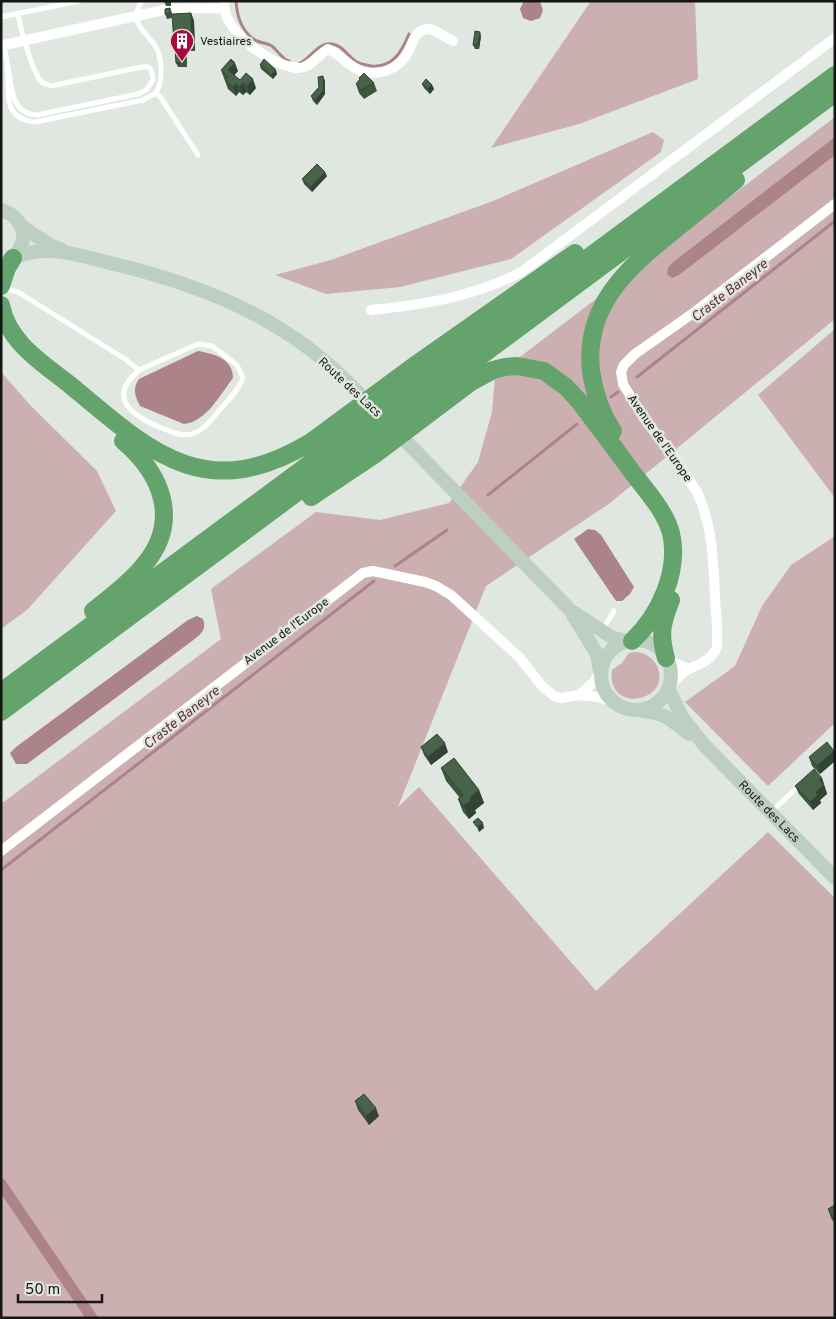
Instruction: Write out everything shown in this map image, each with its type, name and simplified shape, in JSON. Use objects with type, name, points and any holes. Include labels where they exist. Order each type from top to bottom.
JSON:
[{"type":"highway","points":[[1,692],[835,75]]},
{"type":"highway","points":[[1,712],[835,93]]},
{"type":"highway","points":[[667,659],[661,636],[664,619],[678,578],[681,550],[680,536],[670,511],[623,446],[609,425],[602,410],[592,381],[590,361],[594,328],[600,310],[610,292],[639,260],[759,161],[835,105]]},
{"type":"highway","points":[[1,305],[7,326],[24,348],[140,442],[174,460],[199,468],[220,471],[246,469],[267,464],[292,454],[311,442],[418,362],[637,210],[744,141]]},
{"type":"highway","points":[[1,287],[7,268],[7,261]]},
{"type":"highway","points":[[1,333],[18,354],[142,458],[155,478],[163,508],[162,528],[152,553],[145,564],[119,590],[1,685]]},
{"type":"highway","points":[[231,543],[283,515],[365,461],[483,375],[505,366],[530,368],[544,372],[554,378],[579,401],[649,495],[663,516],[671,533],[672,563],[665,591],[647,625],[630,641]]},
{"type":"main road","name":"Route des Lacs","points":[[1,210],[10,213],[17,218],[21,226],[50,245],[72,254]]},
{"type":"main road","points":[[7,261],[19,252],[23,243],[21,226]]},
{"type":"main road","name":"Route des Lacs","points":[[7,261],[20,255],[36,252],[72,254],[149,272],[197,288],[237,304],[268,321],[298,341],[341,375],[570,610],[613,638],[630,641]]},
{"type":"main road","name":"Route des Lacs","points":[[570,610],[597,654],[600,671]]},
{"type":"main road","points":[[639,640],[650,643],[659,649],[667,659],[671,675],[669,686],[666,694],[650,708],[629,710],[619,707],[611,701],[603,687],[600,671],[603,661],[609,652],[618,645],[639,640]]},
{"type":"main road","name":"Route des Lacs","points":[[669,686],[682,717],[705,746],[835,878]]},
{"type":"main road","name":"Route des Lacs","points":[[639,710],[658,712],[666,716],[705,746]]},
{"type":"street","points":[[2,46],[168,9],[225,5],[229,21],[239,36],[249,45],[282,66],[301,68],[313,62],[320,53],[328,50],[336,52],[353,68],[364,72],[378,73],[390,70],[400,64],[408,53],[411,42],[416,34],[424,30],[431,29],[453,42]]},
{"type":"street","points":[[371,310],[428,303],[500,283],[523,271],[835,38]]},
{"type":"street","name":"Avenue de l'Europe","points":[[669,686],[689,669],[705,662],[715,652],[717,647],[711,532],[697,492],[635,405],[623,384],[622,372],[624,365],[635,354],[696,311],[835,204]]},
{"type":"street","name":"Avenue de l'Europe","points":[[1,851],[362,573],[373,571],[425,582],[443,590],[458,600],[518,657],[551,694],[562,698],[579,695],[600,697],[611,701]]},
{"type":"street","points":[[667,659],[689,669]]},
{"type":"street","points":[[579,695],[591,686],[600,671]]},
{"type":"lane","points":[[1,17],[79,1]]},
{"type":"lane","points":[[8,66],[6,90],[8,106],[19,118],[27,121],[35,122],[143,100],[156,93],[161,81],[159,55],[155,45],[138,25],[136,17],[142,1]]},
{"type":"lane","points":[[2,46],[15,103],[23,112],[30,114],[138,94],[146,90],[153,80],[151,70],[148,67],[51,86],[44,84],[39,79],[24,40],[18,14]]},
{"type":"lane","points":[[156,93],[198,155]]},
{"type":"lane","points":[[1,287],[18,292],[125,359],[139,370]]},
{"type":"lane","points":[[198,344],[212,346],[237,365],[243,378],[238,390],[203,429],[191,434],[178,435],[143,420],[127,408],[123,394],[128,379],[139,370],[198,344]]},
{"type":"lane","points":[[602,632],[614,611]]},
{"type":"lane","points":[[770,812],[804,782]]},
{"type":"shaded area","points":[[524,1],[540,2],[543,10],[540,18],[531,21],[523,18],[520,9]]},
{"type":"shaded area","points":[[591,1],[695,1],[698,79],[579,124],[491,148]]},
{"type":"shaded area","points":[[835,117],[835,319],[610,503],[486,586],[398,807],[419,787],[596,991],[768,832],[835,898],[835,1318],[1,1318],[1,804],[221,639],[211,589],[316,512],[380,520],[449,503],[478,462],[492,412],[495,376]]},
{"type":"shaded area","points":[[653,132],[664,140],[661,152],[511,259],[400,287],[326,294],[275,275],[331,260],[493,201]]},
{"type":"shaded area","points":[[835,137],[835,155],[679,275],[672,278],[667,274],[668,268],[672,263]]},
{"type":"shaded area","points":[[835,329],[835,498],[758,395]]},
{"type":"shaded area","points":[[198,351],[222,358],[230,366],[233,378],[206,413],[192,422],[184,424],[140,406],[135,392],[139,379]]},
{"type":"shaded area","points":[[1,372],[31,406],[97,471],[116,511],[27,610],[1,629]]},
{"type":"shaded area","points":[[588,529],[595,530],[601,535],[634,587],[630,594],[622,601],[616,601],[574,539]]},
{"type":"shaded area","points":[[835,536],[835,723],[768,786],[685,702],[735,666],[762,606],[791,565]]},
{"type":"shaded area","points":[[197,616],[203,619],[204,627],[196,638],[27,764],[16,764],[10,753],[16,747],[188,620]]},
{"type":"shaded area","points":[[629,653],[645,654],[653,660],[657,666],[659,678],[656,688],[648,695],[628,698],[619,693],[613,684],[612,670],[622,663]]},
{"type":"building","points":[[170,8],[170,14],[165,14],[165,9]]},
{"type":"building","points":[[191,13],[192,42],[174,43],[172,14]]},
{"type":"building","points":[[475,31],[480,32],[478,45],[473,45]]},
{"type":"building","points":[[175,47],[185,47],[186,62],[176,63]]},
{"type":"building","points":[[231,59],[235,63],[228,70],[240,80],[246,73],[253,79],[247,87],[243,83],[240,87],[236,84],[233,87],[225,80],[228,77],[221,70]]},
{"type":"building","points":[[264,59],[276,70],[271,75],[260,65]]},
{"type":"building","points":[[364,73],[374,83],[361,90],[356,84]]},
{"type":"building","points":[[323,76],[324,90],[315,100],[311,96],[319,87],[318,77]]},
{"type":"building","points":[[426,79],[432,85],[428,89],[422,84]]},
{"type":"building","points":[[317,164],[325,172],[311,187],[302,179]]},
{"type":"building","points":[[437,734],[445,743],[428,757],[421,747]]},
{"type":"building","points":[[827,742],[834,751],[817,766],[809,757]]},
{"type":"building","points":[[454,758],[479,790],[464,806],[458,799],[463,795],[441,768]]},
{"type":"building","points":[[814,769],[822,778],[819,780],[824,785],[816,792],[818,795],[810,802],[795,786]]},
{"type":"building","points":[[478,818],[483,823],[477,827],[473,822]]},
{"type":"building","points":[[364,1094],[376,1108],[366,1116],[355,1101]]},
{"type":"building","points":[[835,1205],[835,1220],[828,1209]]},
{"type":"waterway","points":[[236,1],[239,19],[248,34],[257,41],[272,46],[282,57],[289,61]]},
{"type":"waterway","points":[[300,63],[323,45],[332,44],[342,48],[351,58],[360,63],[379,66],[386,64],[396,57],[409,34]]},
{"type":"waterway","name":"Craste Baneyre","points":[[637,377],[835,221]]},
{"type":"waterway","name":"Craste Baneyre","points":[[611,397],[618,392]]},
{"type":"waterway","name":"Craste Baneyre","points":[[488,495],[577,424]]},
{"type":"waterway","name":"Craste Baneyre","points":[[395,566],[447,530]]},
{"type":"waterway","name":"Craste Baneyre","points":[[1,870],[374,581]]},
{"type":"waterway","points":[[1,1184],[92,1318]]},
{"type":"place","name":"Vestiaires","points":[[182,62]]}]
